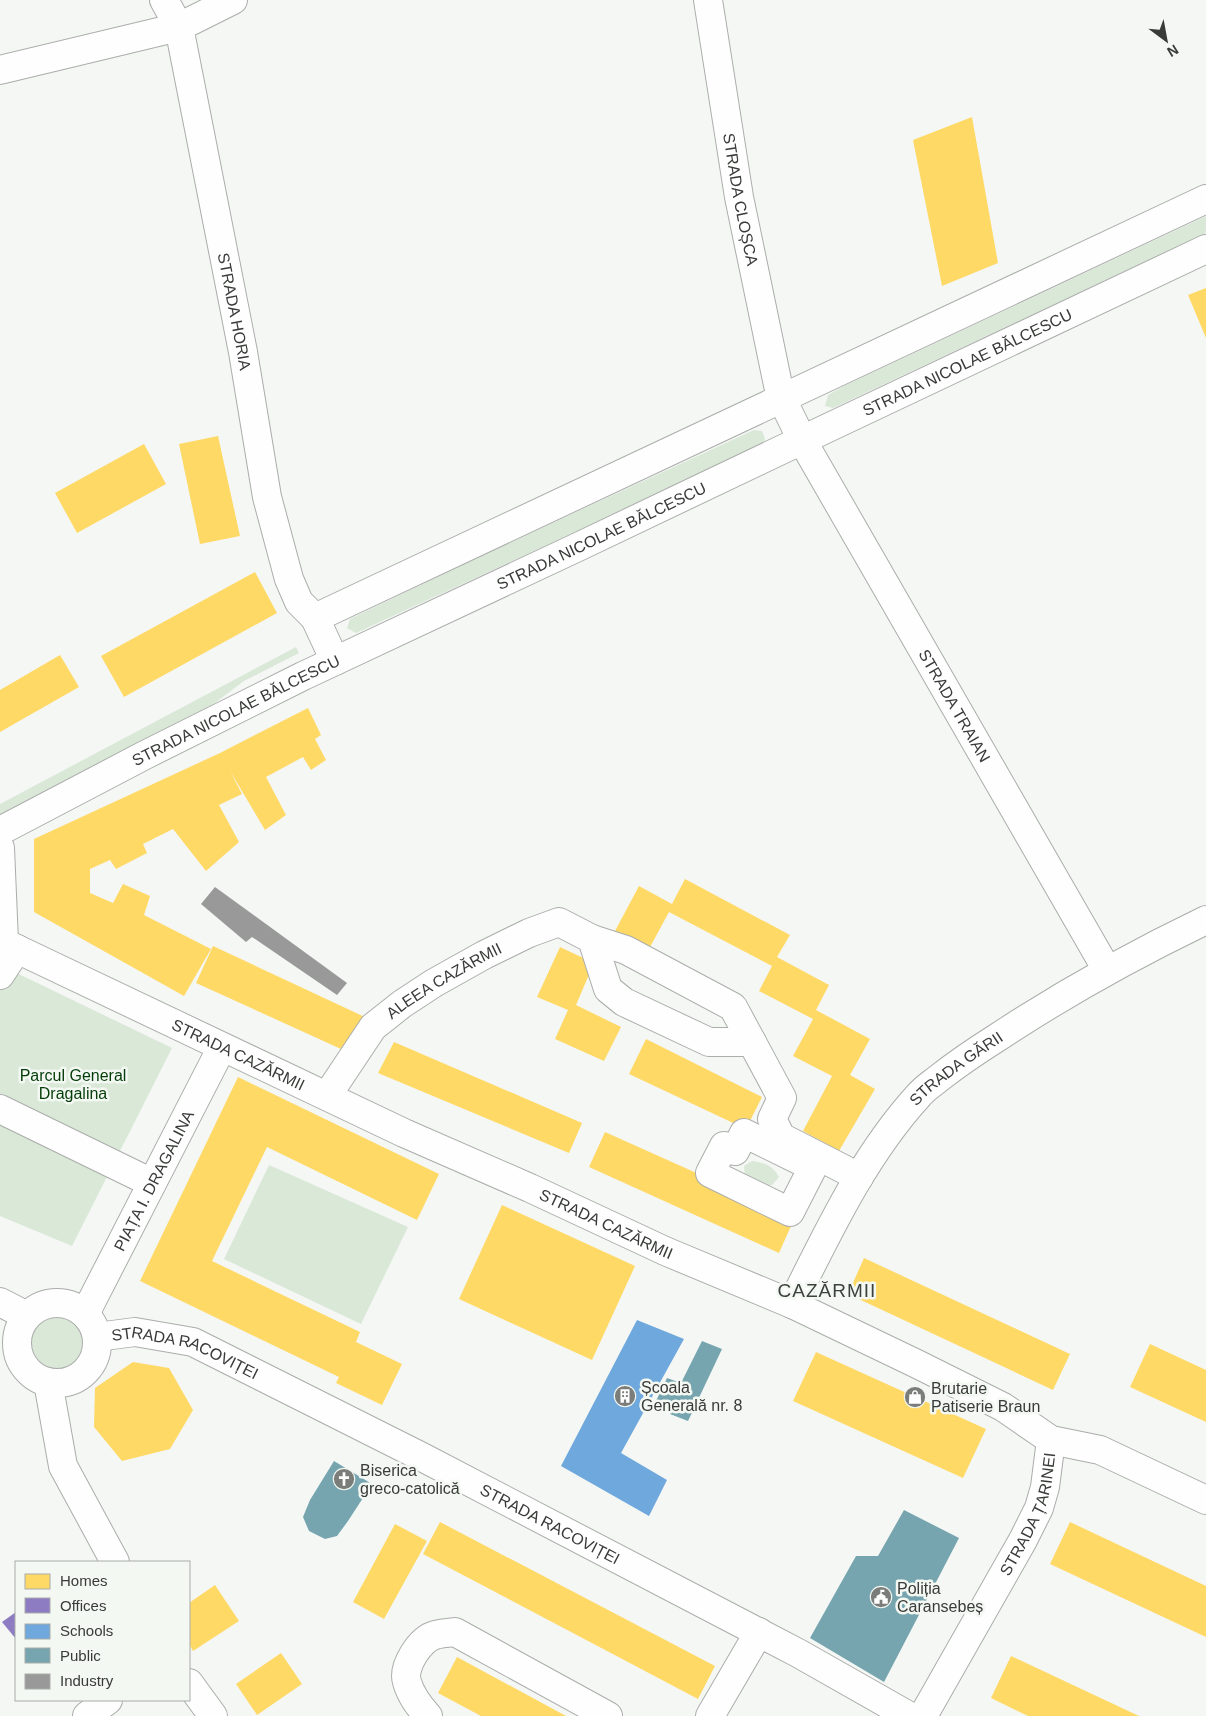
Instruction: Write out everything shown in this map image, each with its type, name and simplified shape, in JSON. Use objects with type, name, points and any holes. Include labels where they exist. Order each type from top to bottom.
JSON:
[{"type":"street","name":"STRADA HORIA","points":[[164,0],[178,27],[243,352],[267,497],[289,579],[299,602],[315,618],[335,661]]},
{"type":"street","points":[[0,70],[178,27],[233,0]]},
{"type":"street","name":"STRADA CLOȘCA","points":[[708,0],[739,197],[778,384],[782,399],[802,440]]},
{"type":"street","points":[[315,618],[1206,198]]},
{"type":"street","name":"STRADA NICOLAE BĂLCESCU","points":[[0,831],[145,754],[335,661],[1206,249]]},
{"type":"street","name":"STRADA TRAIAN","points":[[802,440],[1107,970]]},
{"type":"street","points":[[0,848],[7,944],[0,975]]},
{"type":"street","name":"STRADA GĂRII","points":[[792,1304],[830,1227],[860,1177],[897,1122],[920,1093],[965,1058],[1020,1022],[1107,970],[1206,920]]},
{"type":"street","name":"ALEEA CAZĂRMII","points":[[327,1096],[373,1027],[402,1004],[434,983],[529,933],[559,922],[592,939],[626,950],[733,1007],[782,1098],[772,1119],[781,1137],[860,1177]]},
{"type":"street","points":[[592,939],[608,989],[624,1002],[709,1042],[752,1042]]},
{"type":"street","name":"STRADA CAZĂRMII","points":[[7,944],[404,1132],[665,1251],[792,1304],[1003,1406],[1051,1440],[1100,1450],[1206,1500]]},
{"type":"street","name":"PIAȚA I. DRAGALINA","points":[[91,1326],[152,1183],[222,1046]]},
{"type":"street","points":[[0,1109],[152,1183]]},
{"type":"street","points":[[0,1302],[27,1316]]},
{"type":"street","points":[[91,1326],[75,1307],[62,1303],[49,1303],[37,1308],[27,1316],[20,1326],[17,1337],[17,1350],[20,1361],[27,1371],[36,1378],[48,1382],[63,1466],[114,1561]]},
{"type":"street","name":"STRADA RACOVIȚEI","points":[[48,1382],[61,1383],[73,1380],[84,1373],[92,1362],[97,1350],[91,1326],[193,1342],[422,1457],[759,1632],[909,1716]]},
{"type":"street","name":"STRADA ȚARINEI","points":[[923,1716],[1039,1508],[1045,1487],[1051,1440]]},
{"type":"street","points":[[428,1716],[414,1698],[406,1680],[410,1661],[418,1648],[434,1635],[455,1632],[608,1716]]},
{"type":"street","points":[[710,1716],[759,1632]]},
{"type":"street","points":[[190,1684],[213,1716]]},
{"type":"street","points":[[87,1716],[107,1701]]},
{"type":"green space","points":[[1206,216],[1206,233],[833,408],[825,406],[828,395],[846,385]]},
{"type":"green space","points":[[754,430],[762,431],[765,439],[762,446],[356,633],[347,628],[350,619],[485,554]]},
{"type":"green space","points":[[296,647],[299,653],[244,681],[212,705],[0,814],[0,804]]},
{"type":"green space","name":"Parcul General Dragalina","points":[[0,965],[172,1048],[72,1246],[0,1216]]},
{"type":"green space","points":[[752,1161],[768,1165],[779,1177],[772,1185],[761,1186],[745,1178],[744,1166]]},
{"type":"green space","points":[[269,1165],[408,1227],[361,1324],[224,1259]]},
{"type":"green space","points":[[56,1314],[72,1319],[80,1327],[85,1343],[80,1359],[72,1367],[56,1372],[40,1367],[32,1359],[27,1343],[32,1327],[40,1319]]},
{"type":"building: Homes","points":[[972,117],[998,263],[942,286],[913,140]]},
{"type":"building: Homes","points":[[1206,288],[1206,338],[1188,295]]},
{"type":"building: Homes","points":[[218,436],[240,536],[200,544],[179,444]]},
{"type":"building: Homes","points":[[144,444],[166,484],[77,533],[55,493]]},
{"type":"building: Homes","points":[[255,572],[277,613],[124,697],[101,656]]},
{"type":"building: Homes","points":[[60,655],[79,687],[0,732],[0,690]]},
{"type":"building: Homes","points":[[308,708],[321,735],[315,739],[326,760],[311,770],[303,757],[266,777],[286,815],[265,830],[230,771],[242,794],[219,805],[239,842],[206,871],[173,829],[143,844],[147,853],[116,869],[110,860],[90,869],[90,893],[113,903],[123,884],[150,896],[144,915],[211,949],[184,996],[34,912],[34,839],[220,753]]},
{"type":"building: Homes","points":[[685,879],[790,935],[777,957],[829,985],[816,1010],[870,1039],[850,1075],[875,1089],[839,1151],[803,1131],[832,1076],[793,1056],[813,1019],[759,991],[772,966],[669,912],[649,949],[615,931],[639,886],[672,904]]},
{"type":"building: Homes","points":[[213,946],[367,1018],[352,1054],[196,983]]},
{"type":"building: Homes","points":[[560,947],[594,963],[576,1005],[621,1027],[604,1061],[555,1039],[568,1010],[537,997]]},
{"type":"building: Homes","points":[[646,1039],[762,1097],[746,1129],[629,1074]]},
{"type":"building: Homes","points":[[394,1042],[582,1123],[569,1153],[378,1073]]},
{"type":"building: Homes","points":[[238,1077],[439,1174],[417,1220],[267,1147],[212,1261],[360,1332],[356,1342],[402,1364],[382,1405],[336,1383],[339,1377],[140,1281]]},
{"type":"building: Homes","points":[[605,1132],[795,1217],[779,1253],[589,1167]]},
{"type":"building: Homes","points":[[502,1205],[635,1266],[592,1360],[459,1299]]},
{"type":"building: Homes","points":[[864,1258],[1070,1354],[1053,1390],[848,1294]]},
{"type":"building: Homes","points":[[1150,1344],[1206,1370],[1206,1422],[1130,1387]]},
{"type":"building: Homes","points":[[816,1352],[986,1429],[963,1478],[793,1401]]},
{"type":"building: Homes","points":[[133,1362],[169,1368],[193,1410],[170,1449],[122,1461],[94,1427],[95,1388]]},
{"type":"building: Homes","points":[[440,1522],[715,1666],[698,1699],[423,1554]]},
{"type":"building: Homes","points":[[1070,1522],[1206,1586],[1206,1637],[1050,1564]]},
{"type":"building: Homes","points":[[395,1524],[427,1541],[384,1619],[353,1602]]},
{"type":"building: Homes","points":[[215,1585],[239,1621],[193,1651],[190,1646],[190,1602]]},
{"type":"building: Homes","points":[[281,1653],[302,1684],[257,1715],[236,1684]]},
{"type":"building: Homes","points":[[1011,1656],[1139,1716],[1028,1716],[991,1698]]},
{"type":"building: Homes","points":[[457,1657],[566,1716],[481,1716],[438,1693]]},
{"type":"building: Offices","points":[[15,1613],[15,1638],[2,1622]]},
{"type":"building: Schools","name":"Școala Generală nr. 8","points":[[637,1320],[684,1339],[621,1453],[667,1480],[649,1516],[561,1466]]},
{"type":"building: Public","points":[[702,1341],[722,1349],[688,1421],[670,1414],[673,1408],[656,1401],[667,1378],[681,1383]]},
{"type":"building: Public","points":[[334,1461],[372,1484],[337,1536],[325,1539],[309,1531],[303,1517],[310,1500]]},
{"type":"building: Public","name":"Poliția Caransebeș","points":[[904,1510],[959,1538],[884,1682],[810,1638],[856,1556],[878,1556]]},
{"type":"building: Industry","points":[[215,887],[347,983],[337,995],[252,937],[246,942],[201,904]]},
{"type":"place","name":"Școala Generală nr. 8","points":[[625,1396]]},
{"type":"place","name":"Brutarie Patiserie Braun","points":[[915,1397]]},
{"type":"place","name":"Biserica greco-catolică","points":[[344,1479]]},
{"type":"place","name":"Poliția Caransebeș","points":[[881,1597]]},
{"type":"district","name":"CAZĂRMII","points":[[827,1290]]}]
